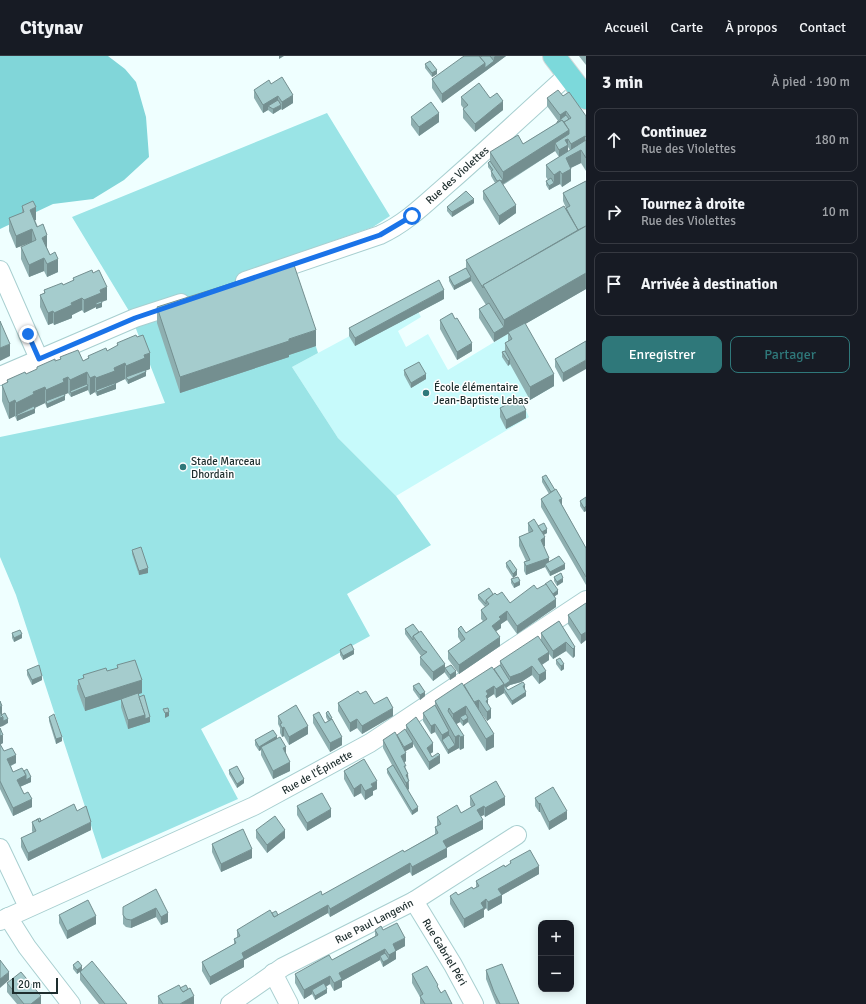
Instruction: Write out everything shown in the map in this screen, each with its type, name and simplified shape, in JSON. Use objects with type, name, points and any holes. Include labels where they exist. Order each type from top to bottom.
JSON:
[{"type":"main road","points":[[554,56],[586,98]]},
{"type":"street","name":"Rue des Violettes","points":[[230,286],[380,235],[396,227],[412,216],[458,176],[568,75]]},
{"type":"street","points":[[0,270],[39,359]]},
{"type":"street","points":[[0,376],[135,318],[195,298]]},
{"type":"street","name":"Rue de l'Épinette","points":[[4,919],[254,806],[301,782],[384,734],[586,600]]},
{"type":"street","name":"Rue Paul Langevin","points":[[230,1004],[273,973],[414,901],[517,835]]},
{"type":"street","points":[[0,848],[28,907]]},
{"type":"street","name":"Rue Gabriel Péri","points":[[414,901],[453,965],[474,1004]]},
{"type":"street","points":[[4,919],[71,1004]]},
{"type":"street","points":[[273,973],[289,1004]]},
{"type":"shaded area","points":[[0,56],[108,56],[125,69],[136,82],[146,117],[149,157],[124,180],[93,199],[53,204],[0,229]]},
{"type":"shaded area","name":"Stade Marceau Dhordain","points":[[327,113],[390,216],[373,227],[287,257],[318,353],[292,367],[338,438],[396,496],[431,545],[347,594],[370,636],[201,729],[238,799],[102,859],[16,595],[0,557],[0,437],[165,403],[129,311],[72,217]]},
{"type":"shaded area","name":"École élémentaire Jean-Baptiste Lebas","points":[[413,302],[421,317],[398,331],[406,347],[428,334],[448,370],[519,327],[554,386],[523,404],[529,417],[396,496],[338,438],[292,367]]},
{"type":"building","points":[[464,56],[479,56],[485,63],[442,94],[432,79]]},
{"type":"building","points":[[490,56],[494,61],[485,68],[485,63],[480,57]]},
{"type":"building","points":[[430,61],[437,70],[432,73],[425,64]]},
{"type":"building","points":[[282,77],[293,95],[282,102],[278,96],[263,105],[254,90],[269,80],[271,84]]},
{"type":"building","points":[[479,83],[490,98],[497,93],[503,101],[475,124],[463,109],[468,105],[461,97]]},
{"type":"building","points":[[558,90],[563,96],[569,92],[586,116],[586,137],[585,136],[571,144],[568,139],[565,140],[568,145],[559,150],[555,143],[569,134],[569,130],[564,122],[571,118],[566,111],[560,115],[547,98]]},
{"type":"building","points":[[278,100],[281,105],[273,109],[268,106]]},
{"type":"building","points":[[431,102],[439,113],[419,127],[411,117]]},
{"type":"building","points":[[566,115],[569,119],[564,122],[562,120],[557,123],[557,122]]},
{"type":"building","points":[[562,120],[569,130],[503,172],[490,152],[518,135],[523,144]]},
{"type":"building","points":[[586,140],[586,158],[581,150],[566,158],[571,169],[562,174],[560,171],[554,175],[546,165]]},
{"type":"building","points":[[490,161],[503,180],[497,181],[491,171],[493,170],[488,163]]},
{"type":"building","points":[[551,178],[554,183],[549,186],[546,181]]},
{"type":"building","points":[[500,180],[516,205],[499,216],[483,191]]},
{"type":"building","points":[[586,181],[586,226],[578,230],[566,208],[570,206],[563,193]]},
{"type":"building","points":[[466,191],[474,199],[452,212],[447,207]]},
{"type":"building","points":[[33,201],[36,207],[30,210],[37,227],[43,224],[47,235],[42,238],[50,255],[55,252],[58,259],[47,264],[44,258],[29,265],[21,247],[36,240],[32,229],[16,236],[9,218],[24,212],[22,206]]},
{"type":"building","points":[[564,206],[578,230],[483,285],[483,288],[466,260]]},
{"type":"building","points":[[586,226],[586,273],[504,320],[483,285]]},
{"type":"building","points":[[294,265],[316,330],[289,339],[289,341],[180,377],[157,307],[267,272],[267,274]]},
{"type":"building","points":[[466,268],[471,277],[454,286],[449,277]]},
{"type":"building","points":[[92,270],[93,273],[99,270],[107,287],[100,290],[101,293],[84,300],[82,298],[71,303],[72,305],[54,313],[53,311],[48,313],[40,295],[45,293],[44,290],[62,283],[63,285],[74,280],[73,278]]},
{"type":"building","points":[[439,280],[444,290],[355,338],[349,328]]},
{"type":"building","points":[[101,301],[102,303],[96,305],[96,303]]},
{"type":"building","points":[[489,303],[504,327],[494,333],[479,309]]},
{"type":"building","points":[[452,313],[455,319],[457,318],[472,343],[457,352],[440,320]]},
{"type":"building","points":[[0,321],[10,344],[0,348]]},
{"type":"building","points":[[525,323],[554,374],[530,387],[505,343],[512,339],[508,332]]},
{"type":"building","points":[[136,335],[137,337],[143,335],[150,353],[144,355],[145,358],[126,366],[125,363],[114,368],[115,371],[96,378],[95,376],[90,378],[87,372],[70,380],[68,377],[63,379],[64,382],[46,390],[45,387],[33,392],[34,394],[16,403],[15,400],[9,403],[2,385],[8,382],[7,380],[25,372],[26,374],[37,369],[37,367],[55,359],[55,361],[61,359],[60,357],[78,350],[83,361],[89,358],[88,356],[106,348],[107,351],[118,345],[117,343]]},
{"type":"building","points":[[586,341],[586,360],[563,373],[555,359]]},
{"type":"building","points":[[505,351],[510,360],[508,361],[502,352]]},
{"type":"building","points":[[419,362],[426,374],[411,383],[404,370]]},
{"type":"building","points":[[145,370],[146,372],[128,380],[126,377]]},
{"type":"building","points":[[115,383],[116,384],[97,392],[96,390]]},
{"type":"building","points":[[87,384],[88,386],[71,393],[70,391]]},
{"type":"building","points":[[64,394],[65,396],[47,404],[46,401]]},
{"type":"building","points":[[519,398],[526,410],[506,420],[500,408]]},
{"type":"building","points":[[34,406],[35,409],[17,416],[16,415]]},
{"type":"building","points":[[546,475],[555,490],[551,492],[542,477]]},
{"type":"building","points":[[556,489],[562,499],[559,500],[586,548],[586,577],[541,499]]},
{"type":"building","points":[[586,497],[586,506],[584,508],[580,501]]},
{"type":"building","points":[[534,519],[545,537],[541,540],[549,558],[526,566],[524,562],[530,560],[519,537],[533,531],[528,523]]},
{"type":"building","points":[[544,523],[547,529],[542,532],[538,526]]},
{"type":"building","points":[[141,547],[148,568],[139,571],[132,550]]},
{"type":"building","points":[[559,556],[565,564],[550,572],[545,564]]},
{"type":"building","points":[[510,560],[517,570],[513,574],[506,563]]},
{"type":"building","points":[[561,573],[563,578],[557,582],[554,577]]},
{"type":"building","points":[[518,577],[520,581],[514,584],[511,579]]},
{"type":"building","points":[[551,580],[558,590],[553,594],[545,584]]},
{"type":"building","points":[[546,584],[556,599],[517,626],[507,611],[499,617],[501,619],[492,626],[500,637],[459,665],[448,651],[465,639],[458,629],[461,626],[466,633],[487,619],[481,610],[489,604],[486,600],[495,593],[497,595],[502,592],[510,603],[534,585],[537,589]]},
{"type":"building","points":[[489,588],[493,594],[486,600],[486,604],[478,595]]},
{"type":"building","points":[[586,603],[586,632],[581,635],[568,615]]},
{"type":"building","points":[[559,621],[575,647],[573,649],[566,642],[553,651],[541,633]]},
{"type":"building","points":[[413,624],[419,632],[413,636],[413,640],[405,629]]},
{"type":"building","points":[[20,630],[22,634],[14,638],[12,633]]},
{"type":"building","points":[[421,631],[445,664],[433,672],[420,657],[427,652],[423,650],[413,636]]},
{"type":"building","points":[[538,636],[549,652],[538,659],[546,671],[539,675],[532,666],[521,673],[510,677],[500,661]]},
{"type":"building","points":[[351,644],[354,650],[343,656],[340,650]]},
{"type":"building","points":[[560,658],[564,664],[561,666],[556,660]]},
{"type":"building","points":[[135,660],[142,680],[85,698],[78,680],[84,678],[83,675],[106,668],[107,671],[118,668],[117,665]]},
{"type":"building","points":[[39,665],[42,676],[32,680],[27,670]]},
{"type":"building","points":[[451,665],[456,671],[450,675],[445,668]]},
{"type":"building","points":[[500,665],[510,681],[504,685],[494,669]]},
{"type":"building","points":[[492,667],[504,684],[496,689],[494,686],[486,691],[488,694],[486,696],[488,700],[486,701],[491,709],[487,712],[479,700],[474,702],[464,685]]},
{"type":"building","points":[[523,682],[526,692],[512,701],[504,689],[504,685],[508,690]]},
{"type":"building","points":[[419,683],[425,692],[420,695],[413,686]]},
{"type":"building","points":[[462,683],[494,734],[486,739],[466,706],[453,714],[449,708],[448,711],[464,736],[460,737],[459,735],[455,737],[435,701]]},
{"type":"building","points":[[358,691],[360,694],[366,691],[374,704],[387,697],[393,708],[362,726],[357,719],[350,723],[338,703]]},
{"type":"building","points":[[138,693],[145,715],[128,720],[121,699]]},
{"type":"building","points":[[144,695],[150,717],[145,719],[139,697]]},
{"type":"building","points":[[296,705],[308,726],[289,737],[284,727],[282,728],[280,724],[282,723],[278,716]]},
{"type":"building","points":[[435,705],[449,731],[442,735],[435,724],[431,726],[423,713]]},
{"type":"building","points":[[168,708],[169,712],[165,713],[163,709]]},
{"type":"building","points":[[328,711],[332,718],[330,719],[326,713]]},
{"type":"building","points":[[319,712],[325,723],[332,719],[342,737],[330,743],[313,715]]},
{"type":"building","points":[[5,713],[8,719],[3,721],[3,717],[1,715]]},
{"type":"building","points":[[54,714],[62,737],[56,739],[49,717]]},
{"type":"building","points":[[466,714],[468,718],[463,721],[460,717]]},
{"type":"building","points":[[416,717],[433,743],[427,748],[432,757],[438,753],[440,755],[429,762],[406,725]]},
{"type":"building","points":[[0,728],[3,735],[0,736]]},
{"type":"building","points":[[405,729],[413,742],[404,747],[397,735]]},
{"type":"building","points":[[273,730],[277,736],[259,747],[255,740]]},
{"type":"building","points":[[395,732],[406,753],[401,756],[408,774],[406,775],[409,781],[406,783],[383,740]]},
{"type":"building","points":[[449,735],[455,745],[448,750],[442,740]]},
{"type":"building","points":[[280,737],[286,747],[283,748],[290,762],[273,771],[261,747]]},
{"type":"building","points":[[0,744],[4,751],[12,748],[16,755],[7,759],[13,772],[22,768],[26,775],[17,780],[24,794],[28,792],[32,799],[13,808],[0,781]]},
{"type":"building","points":[[364,759],[377,781],[371,784],[373,787],[365,791],[361,784],[354,789],[344,771]]},
{"type":"building","points":[[393,765],[418,807],[412,811],[387,769]]},
{"type":"building","points":[[237,766],[244,779],[237,784],[229,770]]},
{"type":"building","points":[[27,769],[31,777],[26,780],[24,771]]},
{"type":"building","points":[[496,781],[505,797],[485,808],[484,806],[477,810],[483,820],[443,841],[447,848],[412,867],[410,863],[330,909],[328,905],[242,953],[244,958],[210,977],[202,962],[236,943],[234,939],[240,936],[237,930],[270,910],[274,917],[321,891],[322,895],[403,850],[404,852],[438,833],[435,827],[441,824],[437,817],[457,805],[461,813],[475,805],[470,796]]},
{"type":"building","points":[[553,787],[567,811],[549,822],[540,803],[539,804],[535,798]]},
{"type":"building","points":[[322,793],[331,809],[307,823],[297,806]]},
{"type":"building","points":[[74,804],[77,811],[86,806],[91,822],[28,853],[21,838],[36,831],[32,822],[38,819],[39,822]]},
{"type":"building","points":[[275,816],[285,830],[267,845],[256,830]]},
{"type":"building","points":[[243,829],[252,849],[221,864],[212,844]]},
{"type":"building","points":[[530,850],[539,866],[498,889],[502,895],[488,902],[486,899],[481,903],[484,908],[464,919],[450,896],[456,892],[458,895],[472,887],[473,889],[479,886],[476,881],[504,865],[505,867],[511,863],[510,861]]},
{"type":"building","points":[[156,889],[168,913],[161,917],[156,908],[131,920],[126,919],[123,915],[123,907]]},
{"type":"building","points":[[88,900],[96,916],[67,931],[59,915]]},
{"type":"building","points":[[276,911],[278,915],[274,917],[272,913]]},
{"type":"building","points":[[397,923],[405,938],[393,944],[396,951],[389,955],[385,949],[339,973],[342,979],[334,983],[330,976],[304,990],[295,974],[329,955],[332,960],[378,935],[375,930],[381,926],[383,930]]},
{"type":"building","points":[[385,953],[389,959],[383,962],[380,956]]},
{"type":"building","points":[[0,960],[9,972],[0,979]]},
{"type":"building","points":[[78,961],[82,966],[77,970],[73,965]]},
{"type":"building","points":[[92,961],[127,1004],[105,1004],[80,972]]},
{"type":"building","points":[[502,964],[519,1004],[500,1004],[494,992],[486,970]]},
{"type":"building","points":[[427,966],[441,993],[445,990],[452,1004],[425,1004],[420,996],[423,994],[412,974]]},
{"type":"building","points":[[21,972],[41,996],[31,1004],[24,1004],[7,983]]},
{"type":"building","points":[[324,983],[327,989],[315,996],[312,990]]},
{"type":"building","points":[[179,985],[183,992],[190,988],[194,996],[180,1004],[163,1004],[158,996]]},
{"type":"building","points":[[186,985],[188,989],[183,992],[180,988]]},
{"type":"place","name":"École élémentaire Jean-Baptiste Lebas","points":[[426,393]]},
{"type":"place","name":"Stade Marceau Dhordain","points":[[183,467]]},
{"type":"route","points":[[28,334],[39,359],[146,314],[380,235],[396,227],[412,216]]}]
